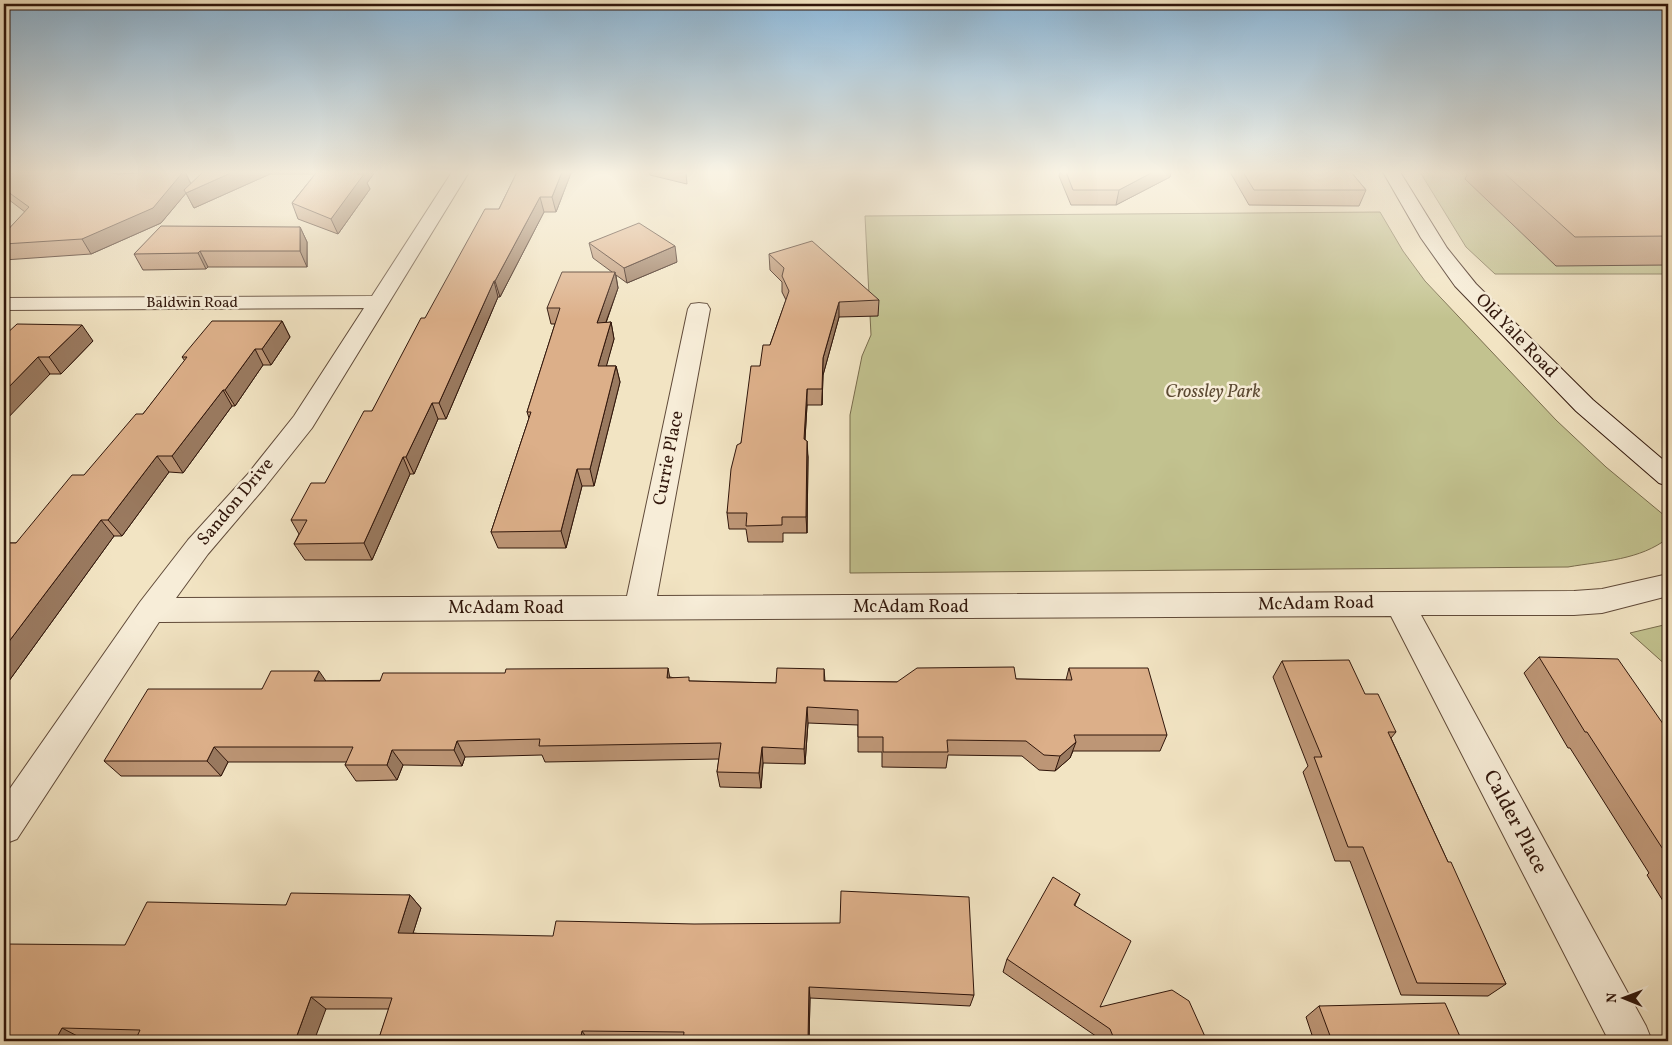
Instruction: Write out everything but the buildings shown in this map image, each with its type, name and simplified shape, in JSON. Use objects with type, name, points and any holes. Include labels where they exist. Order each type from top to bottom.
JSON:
[{"type":"street","name":"Sandon Drive","points":[[4,827],[151,610],[198,547],[256,481],[303,422],[431,221]]},
{"type":"street","name":"Old Yale Road","points":[[1421,221],[1436,246],[1457,274],[1529,350],[1586,407],[1668,477]]},
{"type":"street","name":"Baldwin Road","points":[[4,304],[380,302]]},
{"type":"street","name":"Currie Place","points":[[640,607],[699,309]]},
{"type":"street","name":"McAdam Road","points":[[151,610],[1583,602],[1602,600],[1668,585]]},
{"type":"street","name":"Calder Place","points":[[1399,603],[1631,1041]]},
{"type":"green space","name":"Crossley Park","points":[[865,221],[1385,221],[1403,251],[1425,281],[1556,420],[1606,467],[1665,516],[1668,538],[1645,551],[1633,555],[1568,567],[850,573],[850,415],[862,356],[871,335]]},
{"type":"green space","points":[[1450,221],[1668,221],[1668,274],[1495,274],[1466,247]]},
{"type":"green space","points":[[1668,624],[1668,667],[1630,633]]}]
